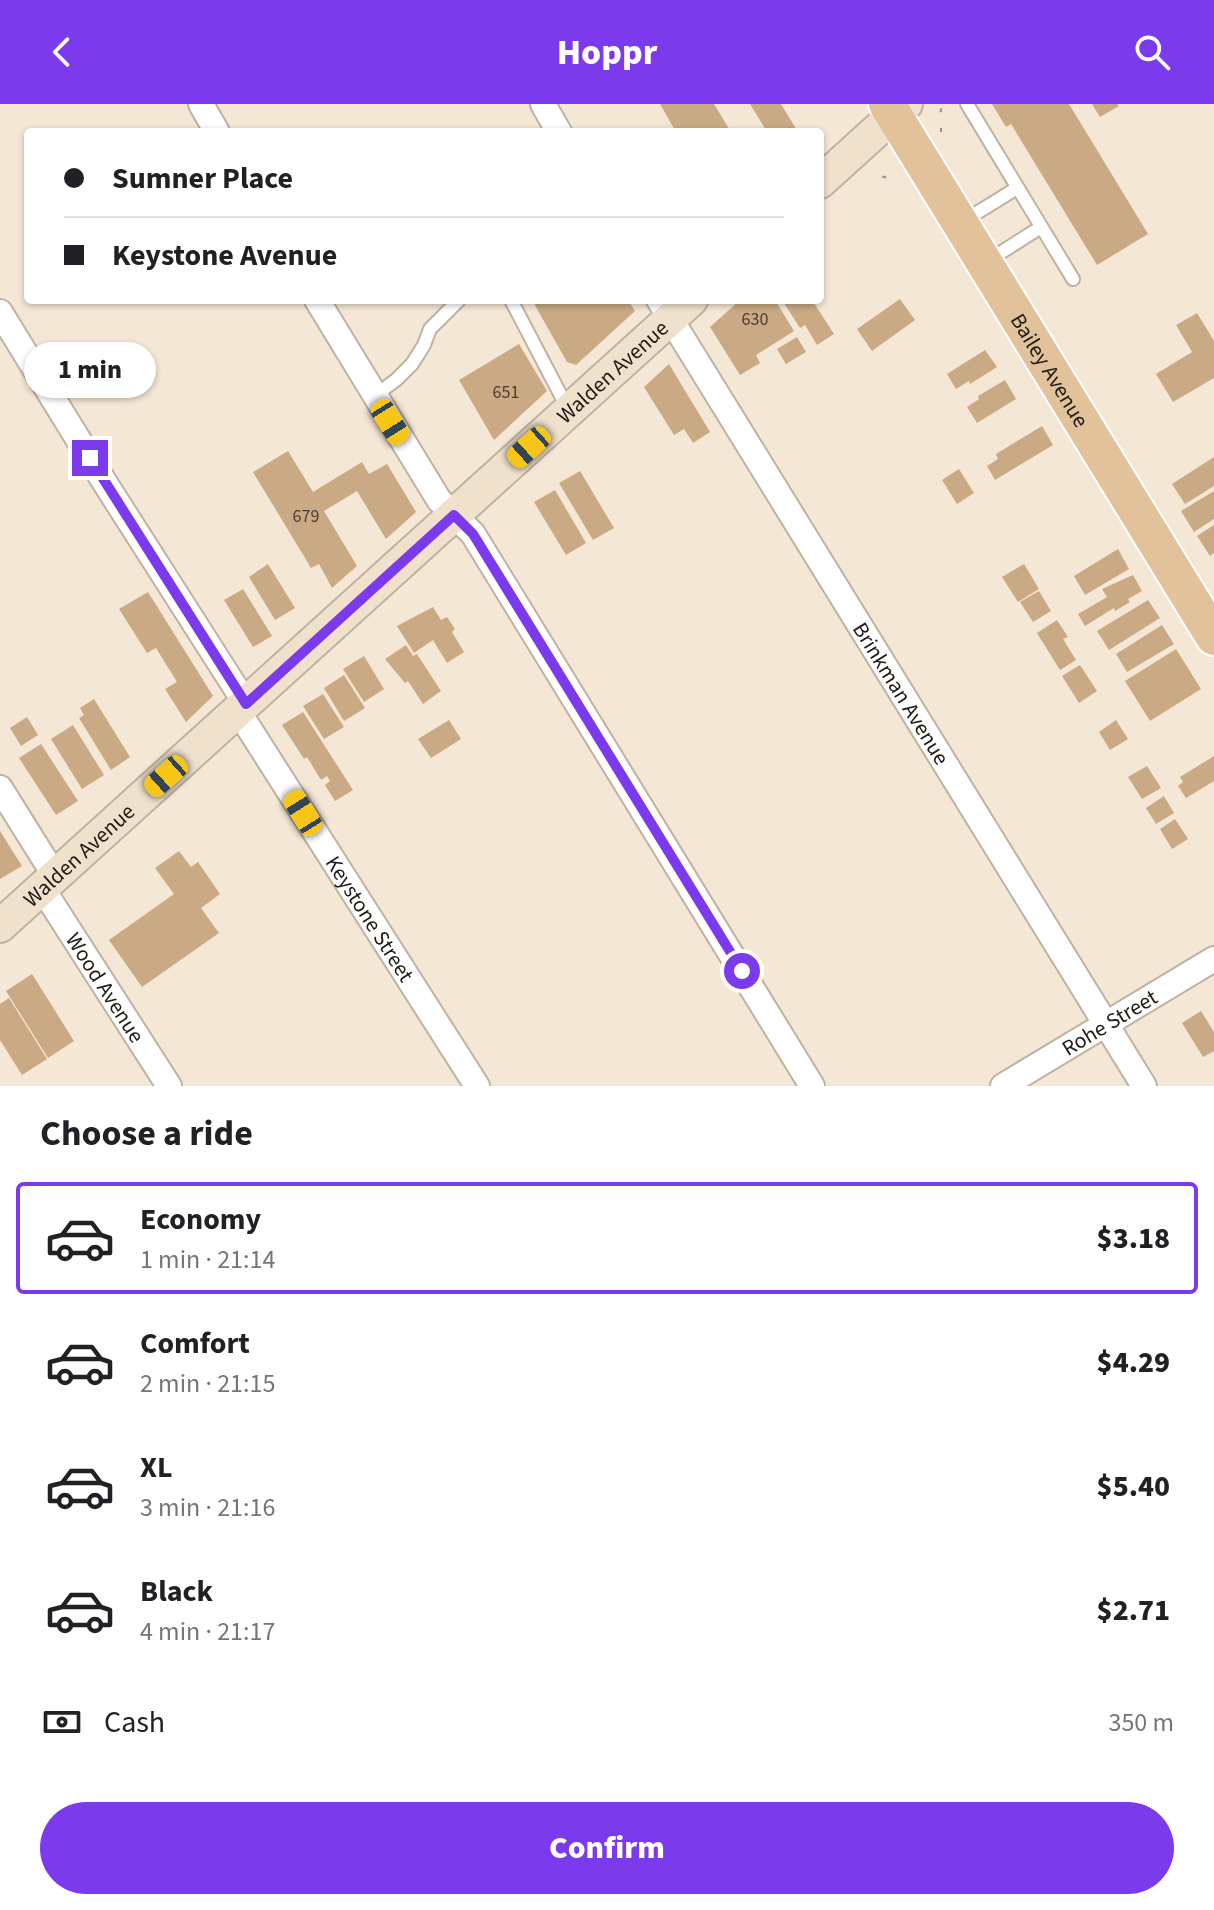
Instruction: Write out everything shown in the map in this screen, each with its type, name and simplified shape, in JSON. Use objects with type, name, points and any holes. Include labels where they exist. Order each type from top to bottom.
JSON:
[{"type":"main road","points":[[824,178],[896,108]]},
{"type":"main road","name":"Bailey Avenue","points":[[896,108],[959,224],[1214,637]]},
{"type":"main road","name":"Walden Avenue","points":[[0,926],[569,411],[673,306]]},
{"type":"street","points":[[201,104],[215,128]]},
{"type":"street","points":[[543,104],[557,128]]},
{"type":"street","points":[[319,304],[439,500],[473,534],[812,1086]]},
{"type":"street","name":"Brinkman Avenue","points":[[673,306],[1144,1086]]},
{"type":"street","name":"Keystone Street","points":[[0,312],[477,1086]]},
{"type":"street","name":"Wood Avenue","points":[[0,788],[49,882],[169,1086]]},
{"type":"street","name":"Rohe Street","points":[[1003,1086],[1214,959]]},
{"type":"lane","points":[[967,104],[1073,279]]},
{"type":"lane","points":[[959,224],[1017,188]]},
{"type":"lane","points":[[984,264],[1041,227]]},
{"type":"lane","points":[[374,396],[412,364],[430,329],[455,304]]},
{"type":"lane","points":[[513,304],[569,411]]},
{"type":"building","points":[[660,104],[714,104],[729,128],[674,128]]},
{"type":"building","points":[[750,104],[781,104],[796,128],[765,128]]},
{"type":"building","points":[[992,104],[1069,104],[1148,234],[1097,265],[1011,124],[1006,127]]},
{"type":"building","points":[[1092,104],[1117,104],[1119,106],[1100,117]]},
{"type":"building","points":[[900,299],[915,320],[872,351],[857,329]]},
{"type":"building","points":[[534,304],[631,304],[635,311],[576,365],[567,362]]},
{"type":"building","points":[[736,304],[777,304],[794,331],[756,355],[760,363],[740,375],[710,327]]},
{"type":"building","points":[[785,304],[815,304],[834,334],[817,345],[805,325],[800,328]]},
{"type":"building","points":[[1197,313],[1214,341],[1214,378],[1173,402],[1156,374],[1192,352],[1176,325]]},
{"type":"building","points":[[797,337],[806,352],[786,364],[777,349]]},
{"type":"building","points":[[519,344],[547,391],[494,440],[459,380]]},
{"type":"building","points":[[985,350],[997,367],[956,389],[947,374]]},
{"type":"building","points":[[669,364],[710,432],[693,443],[684,429],[674,435],[644,387]]},
{"type":"building","points":[[1005,380],[1016,399],[977,423],[967,407],[979,399],[978,396]]},
{"type":"building","points":[[1042,426],[1053,445],[995,480],[987,466],[998,459],[996,454]]},
{"type":"building","points":[[288,451],[313,492],[362,462],[369,474],[387,464],[416,512],[386,539],[357,491],[324,511],[357,566],[332,588],[319,564],[311,568],[253,472]]},
{"type":"building","points":[[1214,457],[1214,486],[1185,504],[1172,484]]},
{"type":"building","points":[[959,469],[974,493],[957,504],[942,480]]},
{"type":"building","points":[[580,471],[614,528],[593,540],[559,483]]},
{"type":"building","points":[[555,490],[586,543],[566,555],[534,502]]},
{"type":"building","points":[[1214,491],[1214,519],[1194,532],[1181,511]]},
{"type":"building","points":[[1214,525],[1214,553],[1210,556],[1197,536]]},
{"type":"building","points":[[1118,549],[1129,569],[1085,595],[1074,576]]},
{"type":"building","points":[[268,564],[295,608],[275,620],[249,577]]},
{"type":"building","points":[[1024,564],[1039,589],[1018,602],[1002,577]]},
{"type":"building","points":[[1133,575],[1142,591],[1128,599],[1130,602],[1085,626],[1078,614],[1107,597],[1102,589]]},
{"type":"building","points":[[243,589],[272,636],[253,647],[224,600]]},
{"type":"building","points":[[1039,591],[1051,611],[1033,622],[1020,602]]},
{"type":"building","points":[[148,592],[213,696],[186,722],[165,689],[177,682],[156,648],[147,653],[119,609]]},
{"type":"building","points":[[1148,600],[1160,618],[1109,650],[1097,631]]},
{"type":"building","points":[[433,607],[441,620],[447,617],[464,652],[447,663],[433,640],[414,653],[397,626]]},
{"type":"building","points":[[1057,620],[1068,637],[1063,639],[1076,660],[1060,670],[1037,633]]},
{"type":"building","points":[[1162,625],[1174,644],[1127,672],[1116,654]]},
{"type":"building","points":[[406,645],[413,656],[417,654],[441,691],[423,704],[408,681],[405,683],[385,659]]},
{"type":"building","points":[[1176,649],[1201,689],[1150,721],[1125,681]]},
{"type":"building","points":[[364,656],[384,689],[364,702],[343,669]]},
{"type":"building","points":[[1080,665],[1097,691],[1079,703],[1062,676]]},
{"type":"building","points":[[344,675],[365,708],[344,721],[324,688]]},
{"type":"building","points":[[323,694],[344,727],[324,739],[303,706]]},
{"type":"building","points":[[94,699],[130,757],[111,770],[79,718],[84,715],[80,708]]},
{"type":"building","points":[[303,712],[353,790],[335,801],[325,785],[330,781],[327,776],[321,780],[282,725]]},
{"type":"building","points":[[27,717],[38,735],[21,746],[10,728]]},
{"type":"building","points":[[449,720],[461,739],[431,758],[418,739]]},
{"type":"building","points":[[1116,720],[1128,739],[1110,750],[1099,732]]},
{"type":"building","points":[[73,725],[104,775],[82,789],[51,739]]},
{"type":"building","points":[[41,744],[78,801],[56,815],[19,758]]},
{"type":"building","points":[[1214,756],[1214,781],[1186,798],[1178,786],[1183,782],[1180,777]]},
{"type":"building","points":[[1147,766],[1161,788],[1142,799],[1128,777]]},
{"type":"building","points":[[1164,796],[1174,813],[1156,824],[1146,808]]},
{"type":"building","points":[[1175,819],[1188,839],[1172,849],[1160,829]]},
{"type":"building","points":[[0,831],[22,866],[0,879]]},
{"type":"building","points":[[179,851],[191,867],[198,862],[220,894],[201,908],[219,933],[142,987],[109,940],[174,894],[155,868]]},
{"type":"building","points":[[32,974],[74,1041],[48,1058],[6,991]]},
{"type":"building","points":[[9,998],[47,1059],[22,1075],[0,1040],[0,1004]]},
{"type":"building","points":[[1201,1011],[1214,1032],[1214,1051],[1203,1057],[1182,1023]]},
{"type":"route","points":[[90,458],[246,704],[454,515],[473,534],[742,971]]}]
